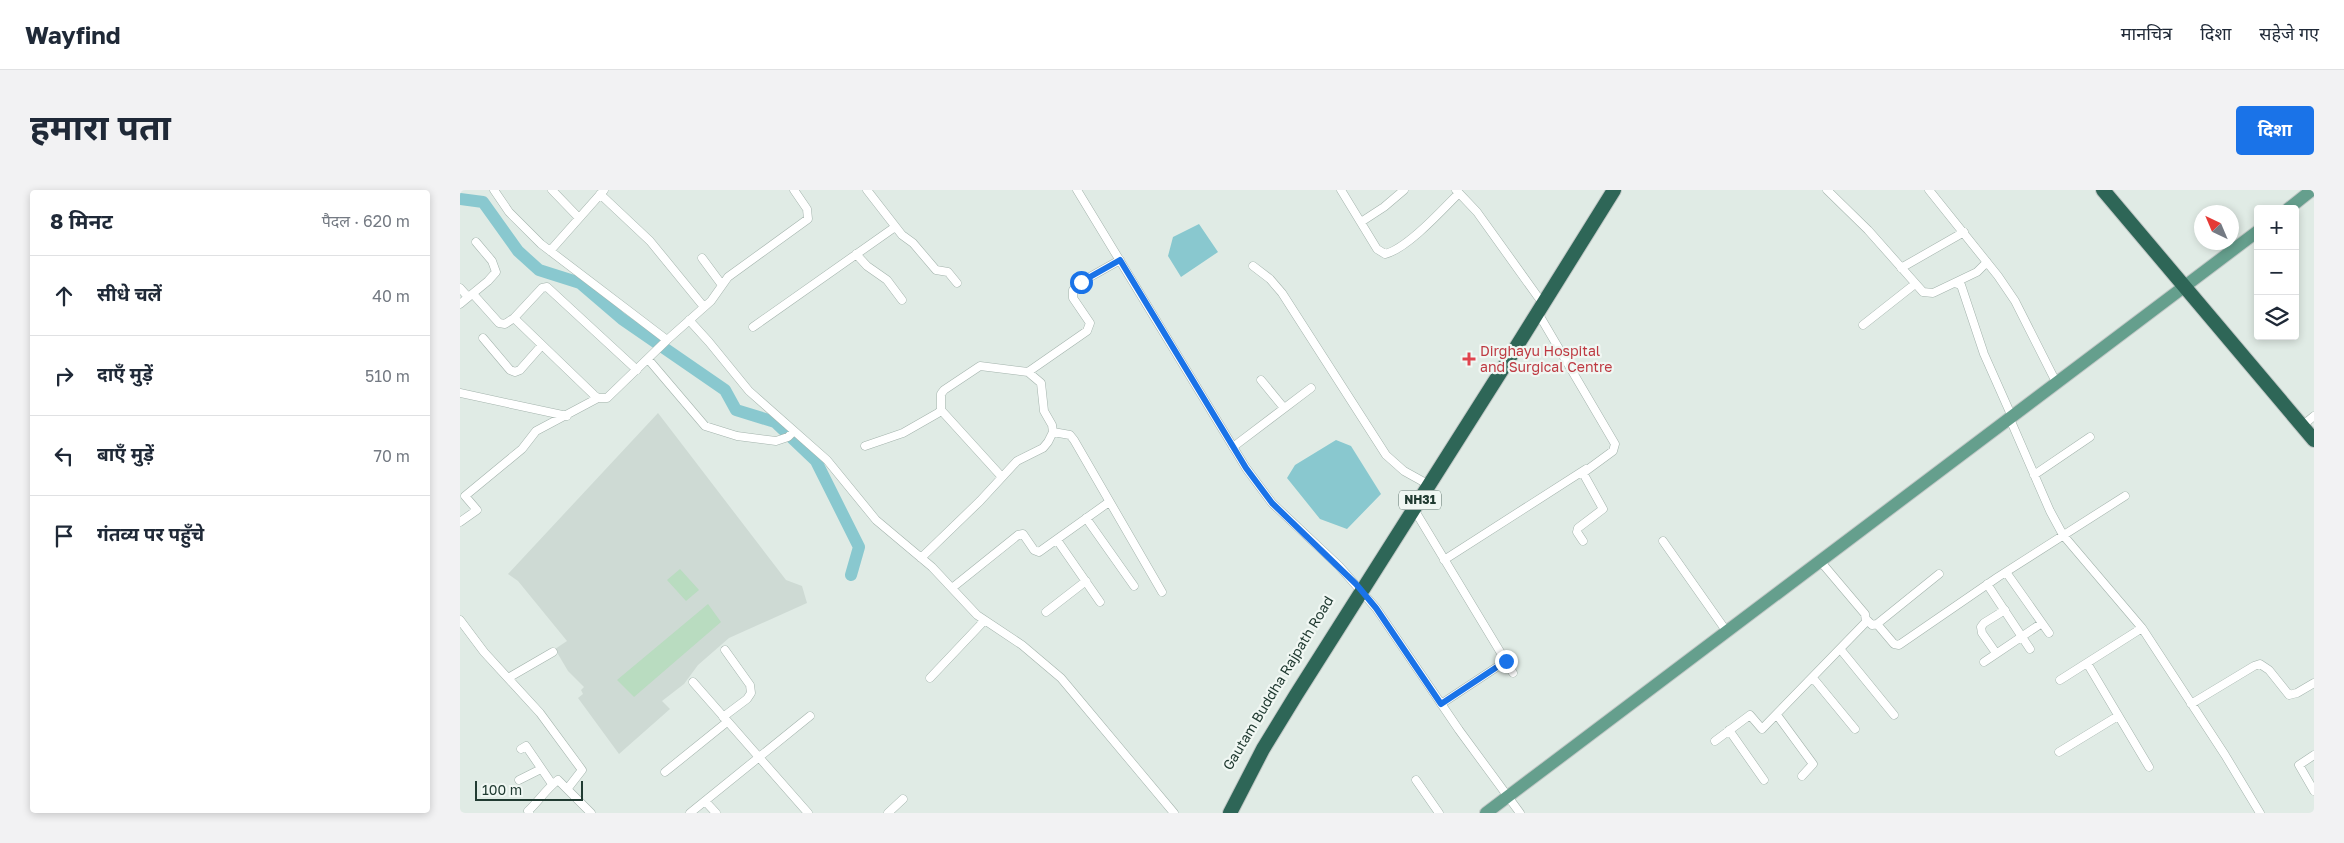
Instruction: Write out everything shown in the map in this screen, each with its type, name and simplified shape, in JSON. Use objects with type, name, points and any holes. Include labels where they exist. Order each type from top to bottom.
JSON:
[{"type":"highway","name":"Gautam Buddha Rajpath Road","points":[[1223,813],[1248,762],[1271,722],[1412,505],[1422,482],[1603,190]]},
{"type":"highway","name":"NH31","points":[[1412,505],[1538,313],[1614,190]]},
{"type":"highway","points":[[2103,190],[2312,422]]},
{"type":"highway","points":[[2115,190],[2314,440]]},
{"type":"highway","name":"NH31","points":[[1230,813],[1263,749],[1359,587]]},
{"type":"main road","points":[[2293,205],[2312,190]]},
{"type":"main road","points":[[1486,813],[2254,235]]},
{"type":"street","points":[[494,190],[519,224],[550,251],[666,341]]},
{"type":"street","points":[[552,190],[579,218]]},
{"type":"street","points":[[460,522],[477,510],[465,496],[522,449],[536,431],[598,398],[607,398],[666,341],[715,298],[722,285],[734,272],[808,219],[808,209],[794,190]]},
{"type":"street","points":[[867,190],[895,227],[936,270],[948,272],[957,282]]},
{"type":"street","points":[[1077,190],[1233,447],[1272,503],[1359,587],[1376,608],[1441,704],[1520,813]]},
{"type":"street","points":[[1341,190],[1377,249],[1385,254],[1421,230],[1457,191],[1483,220],[1538,296]]},
{"type":"street","points":[[1361,222],[1384,207],[1404,190]]},
{"type":"street","points":[[1827,190],[1868,230],[1915,284],[1928,294],[1977,272],[1988,262]]},
{"type":"street","points":[[1929,190],[1988,262],[2015,301],[2057,384]]},
{"type":"street","points":[[550,251],[602,192],[650,241],[704,307]]},
{"type":"street","points":[[753,327],[895,227]]},
{"type":"street","points":[[1901,268],[1964,232]]},
{"type":"street","points":[[460,304],[494,276],[496,272],[492,261],[476,242]]},
{"type":"street","points":[[856,254],[867,266],[887,280],[902,300]]},
{"type":"street","points":[[702,258],[722,285]]},
{"type":"street","points":[[1028,372],[1087,331],[1090,323],[1073,298],[1073,290],[1081,282],[1120,260]]},
{"type":"street","points":[[1253,266],[1270,279],[1282,293],[1386,455],[1404,471],[1422,482]]},
{"type":"street","points":[[1954,283],[1961,285],[1965,293],[1982,348],[2034,475],[2063,535],[2142,628],[2225,755],[2256,812]]},
{"type":"street","points":[[1863,325],[1915,284]]},
{"type":"street","points":[[460,288],[499,323],[505,324],[514,318],[542,288],[547,287],[637,370]]},
{"type":"street","points":[[1444,560],[1613,451],[1615,444],[1538,313]]},
{"type":"street","points":[[514,318],[598,398]]},
{"type":"street","points":[[689,320],[749,391],[791,434],[827,460],[876,520],[921,558],[984,621],[1022,645],[1061,678],[1174,813]]},
{"type":"street","points":[[483,338],[510,370],[515,372],[520,370],[542,345]]},
{"type":"street","points":[[648,359],[705,426],[737,436],[776,441],[791,434]]},
{"type":"street","points":[[1000,476],[941,410],[941,394],[944,390],[980,366],[1028,372],[1041,383],[1044,411],[1053,432]]},
{"type":"street","points":[[1261,380],[1284,408]]},
{"type":"street","points":[[1233,447],[1311,388]]},
{"type":"street","points":[[460,393],[567,416]]},
{"type":"street","points":[[865,446],[903,432],[941,410]]},
{"type":"street","points":[[921,558],[980,500],[1000,476],[1016,461],[1042,448],[1053,432]]},
{"type":"street","points":[[1053,432],[1070,436],[1074,440],[1162,592]]},
{"type":"street","points":[[2034,475],[2090,437]]},
{"type":"street","points":[[1582,541],[1577,532],[1578,528],[1603,510],[1584,476],[1586,469]]},
{"type":"street","points":[[1877,624],[1894,644],[1899,645],[2006,572],[2124,496]]},
{"type":"street","points":[[952,588],[1019,534],[1023,534],[1037,552],[1109,502]]},
{"type":"street","points":[[1412,505],[1513,673]]},
{"type":"street","points":[[1086,518],[1134,586]]},
{"type":"street","points":[[1056,540],[1100,602]]},
{"type":"street","points":[[1663,541],[1727,632]]},
{"type":"street","points":[[1821,562],[1858,605],[1872,625],[1877,624],[1939,574]]},
{"type":"street","points":[[2006,572],[2049,633]]},
{"type":"street","points":[[1046,612],[1086,582]]},
{"type":"street","points":[[1988,584],[2030,649]]},
{"type":"street","points":[[1996,653],[1982,633],[1982,627],[1984,623],[2005,610]]},
{"type":"street","points":[[1714,741],[1750,714],[1762,730],[1863,627],[1866,619]]},
{"type":"street","points":[[460,620],[484,652],[540,714],[582,770],[568,788]]},
{"type":"street","points":[[930,678],[984,621]]},
{"type":"street","points":[[1984,662],[2042,623]]},
{"type":"street","points":[[2060,680],[2142,628]]},
{"type":"street","points":[[665,772],[725,720],[752,693],[750,685],[725,650]]},
{"type":"street","points":[[1841,650],[1894,715]]},
{"type":"street","points":[[508,678],[553,652]]},
{"type":"street","points":[[1441,704],[1506,661]]},
{"type":"street","points":[[2087,663],[2149,767]]},
{"type":"street","points":[[2191,704],[2260,664],[2269,670],[2289,695],[2297,693],[2314,683]]},
{"type":"street","points":[[1813,678],[1855,729]]},
{"type":"street","points":[[693,682],[808,813]]},
{"type":"street","points":[[1776,715],[1814,764],[1802,776]]},
{"type":"street","points":[[690,813],[810,716]]},
{"type":"street","points":[[2059,752],[2118,716]]},
{"type":"street","points":[[1729,730],[1764,780]]},
{"type":"street","points":[[521,749],[526,746],[552,784]]},
{"type":"street","points":[[2314,755],[2299,765],[2314,791]]},
{"type":"street","points":[[519,780],[541,769]]},
{"type":"street","points":[[528,813],[540,801],[552,784],[558,780],[591,813]]},
{"type":"street","points":[[1416,780],[1440,813]]},
{"type":"street","points":[[888,813],[903,799]]},
{"type":"street","points":[[705,801],[716,813]]},
{"type":"shaded area","points":[[658,413],[786,580],[802,586],[807,603],[729,638],[698,665],[684,684],[662,701],[670,709],[619,754],[578,698],[583,694],[581,690],[584,687],[568,671],[555,649],[567,641],[518,581],[508,574]]},
{"type":"green space","points":[[680,569],[699,590],[686,601],[667,580]]},
{"type":"green space","points":[[708,604],[721,622],[634,697],[617,680]]},
{"type":"water","points":[[1199,224],[1218,252],[1181,277],[1168,256],[1173,237]]},
{"type":"water","points":[[1336,440],[1351,446],[1381,494],[1347,529],[1320,519],[1287,478],[1295,465]]},
{"type":"waterway","points":[[460,199],[483,202],[518,251],[539,270],[580,283],[622,319],[725,390],[736,410],[775,422],[816,461],[859,547],[851,575]]},
{"type":"place","name":"Dirghayu Hospital and Surgical Centre","points":[[1469,359]]},
{"type":"route","points":[[1081,282],[1120,260],[1246,468],[1272,503],[1356,584],[1376,608],[1441,704],[1506,661]]}]
